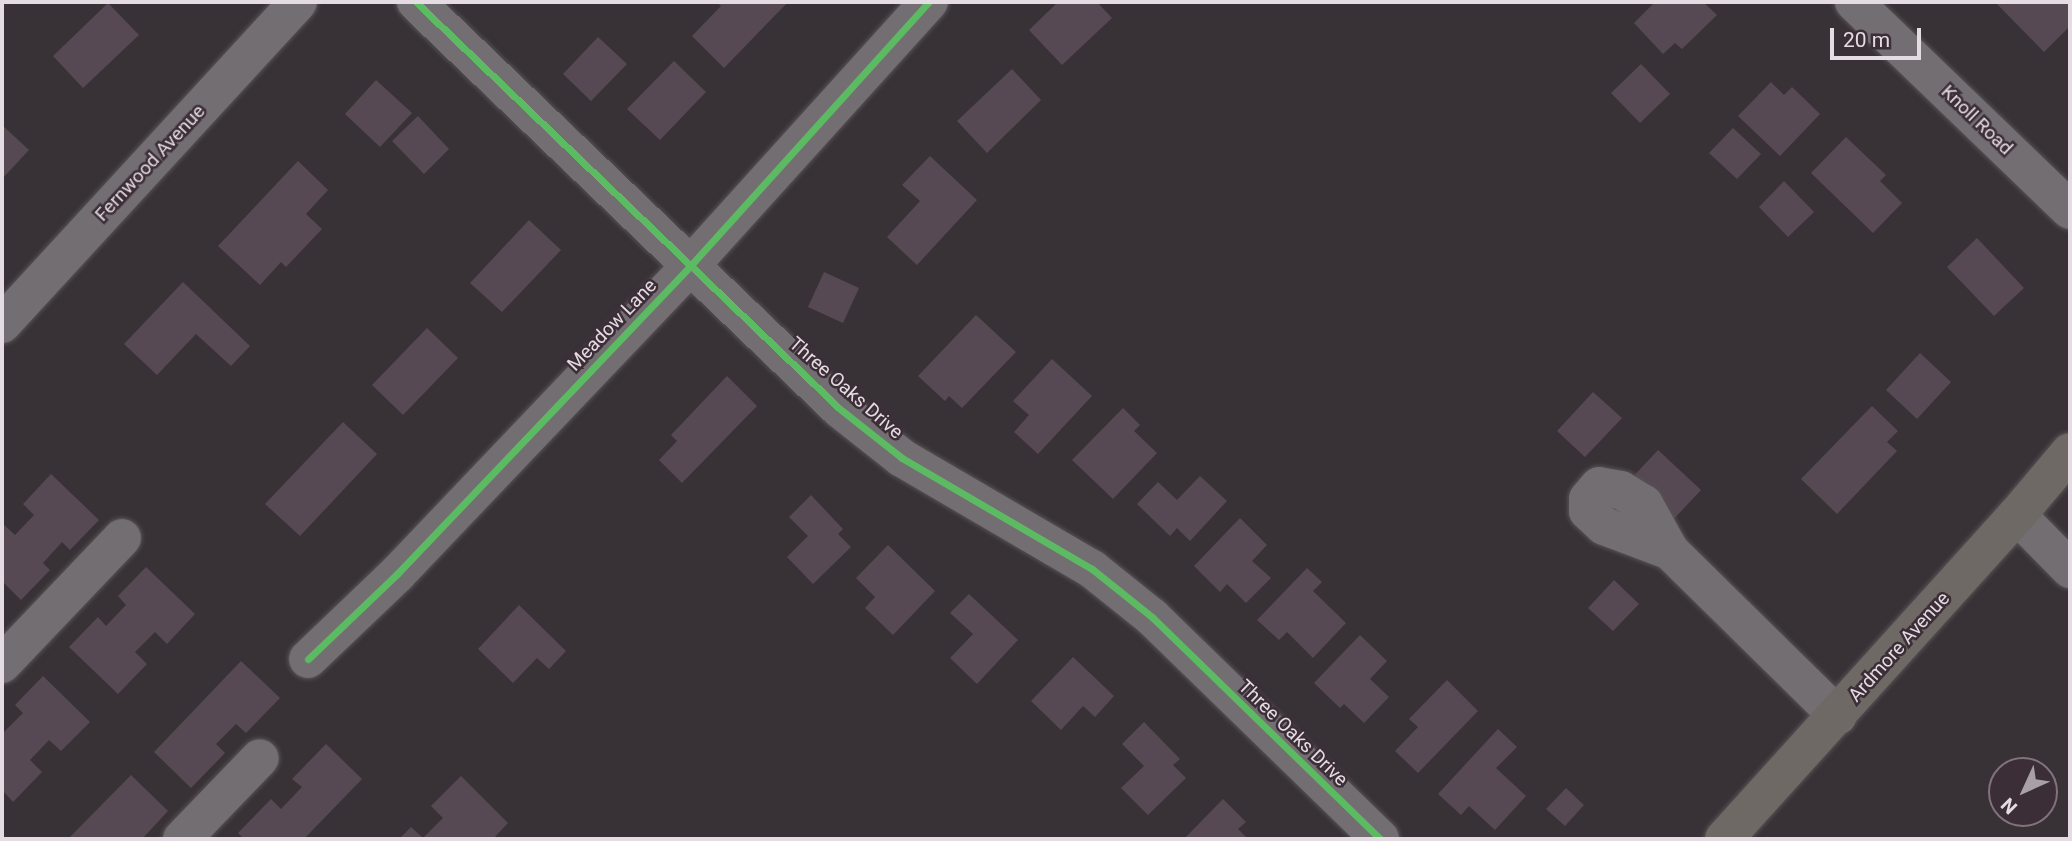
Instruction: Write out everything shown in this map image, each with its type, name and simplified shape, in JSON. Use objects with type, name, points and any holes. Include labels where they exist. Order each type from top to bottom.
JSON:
[{"type":"main road","name":"Ardmore Avenue","points":[[1724,839],[1838,716],[2070,452]]},
{"type":"street","name":"Fernwood Avenue","points":[[2,324],[298,2]]},
{"type":"street","name":"Three Oaks Drive","points":[[416,2],[840,408],[902,458],[1092,569],[1152,617],[1364,834]]},
{"type":"street","name":"Meadow Lane","points":[[308,659],[397,575],[691,265],[929,2]]},
{"type":"street","name":"Knoll Road","points":[[1854,2],[2070,210]]},
{"type":"street","points":[[2017,515],[2070,569]]},
{"type":"street","points":[[2,664],[122,538]]},
{"type":"street","points":[[1670,551],[1838,716]]},
{"type":"street","points":[[181,839],[260,758]]},
{"type":"building","points":[[716,2],[788,2],[724,68],[692,36],[721,6]]},
{"type":"building","points":[[1058,2],[1097,2],[1112,18],[1062,65],[1029,30]]},
{"type":"building","points":[[1655,2],[1703,2],[1717,15],[1682,49],[1675,43],[1663,54],[1634,23]]},
{"type":"building","points":[[1995,2],[2070,2],[2070,26],[2044,52]]},
{"type":"building","points":[[108,3],[139,35],[83,88],[53,56]]},
{"type":"building","points":[[598,37],[627,64],[591,101],[563,74]]},
{"type":"building","points":[[674,61],[706,92],[660,140],[627,109]]},
{"type":"building","points":[[1641,64],[1670,94],[1640,123],[1611,93]]},
{"type":"building","points":[[1012,69],[1041,100],[987,153],[957,121]]},
{"type":"building","points":[[376,80],[412,113],[380,147],[345,114]]},
{"type":"building","points":[[1771,82],[1784,95],[1792,87],[1820,114],[1780,156],[1738,116]]},
{"type":"building","points":[[418,116],[449,149],[424,174],[392,141]]},
{"type":"building","points":[[2,125],[29,150],[2,179]]},
{"type":"building","points":[[1733,128],[1761,154],[1737,179],[1709,153]]},
{"type":"building","points":[[1846,137],[1886,175],[1880,181],[1902,203],[1873,233],[1811,173]]},
{"type":"building","points":[[930,156],[977,200],[917,265],[887,237],[920,201],[902,185]]},
{"type":"building","points":[[298,161],[328,190],[306,214],[322,229],[286,267],[281,262],[260,285],[218,246]]},
{"type":"building","points":[[1784,181],[1814,212],[1788,237],[1759,207]]},
{"type":"building","points":[[529,220],[561,250],[502,312],[470,283]]},
{"type":"building","points":[[1977,238],[2024,288],[1994,316],[1947,267]]},
{"type":"building","points":[[824,272],[859,288],[843,323],[808,307]]},
{"type":"building","points":[[183,282],[250,346],[231,366],[196,334],[157,375],[124,344]]},
{"type":"building","points":[[976,315],[1016,352],[962,408],[949,396],[945,401],[918,376]]},
{"type":"building","points":[[427,328],[458,358],[403,415],[372,385]]},
{"type":"building","points":[[1920,353],[1951,382],[1917,419],[1886,390]]},
{"type":"building","points":[[1052,359],[1092,396],[1038,454],[1014,432],[1029,415],[1013,401]]},
{"type":"building","points":[[727,376],[757,406],[682,483],[659,460],[677,441],[671,435]]},
{"type":"building","points":[[1593,392],[1622,418],[1585,457],[1557,431]]},
{"type":"building","points":[[1872,406],[1898,431],[1887,442],[1897,451],[1837,514],[1801,479]]},
{"type":"building","points":[[1123,408],[1140,425],[1134,431],[1157,453],[1113,499],[1072,460]]},
{"type":"building","points":[[343,422],[377,454],[300,536],[265,504]]},
{"type":"building","points":[[1658,450],[1701,490],[1671,522],[1628,482]]},
{"type":"building","points":[[51,474],[99,520],[70,550],[62,542],[43,563],[50,570],[21,600],[2,581],[2,523],[15,535],[34,515],[23,504]]},
{"type":"building","points":[[1200,476],[1227,501],[1190,541],[1177,528],[1170,536],[1137,504],[1158,482],[1177,500]]},
{"type":"building","points":[[811,495],[843,529],[838,534],[851,547],[813,584],[787,557],[808,536],[789,517]]},
{"type":"building","points":[[1240,518],[1267,545],[1252,561],[1271,578],[1246,603],[1227,584],[1220,592],[1194,566]]},
{"type":"building","points":[[888,545],[935,591],[893,635],[865,608],[875,597],[856,578]]},
{"type":"building","points":[[146,567],[195,614],[167,644],[155,632],[135,652],[147,664],[118,694],[69,647],[98,617],[106,626],[126,605],[118,596]]},
{"type":"building","points":[[1307,568],[1322,582],[1313,591],[1346,623],[1313,658],[1287,632],[1279,640],[1257,620]]},
{"type":"building","points":[[1614,580],[1639,604],[1613,631],[1588,608]]},
{"type":"building","points":[[969,594],[1018,640],[977,684],[950,658],[973,634],[950,613]]},
{"type":"building","points":[[519,605],[566,651],[549,669],[537,658],[513,683],[478,649]]},
{"type":"building","points":[[1360,635],[1387,661],[1370,679],[1389,697],[1364,723],[1344,704],[1340,708],[1314,683]]},
{"type":"building","points":[[1073,657],[1114,696],[1095,717],[1083,706],[1061,730],[1031,701]]},
{"type":"building","points":[[241,661],[280,698],[246,733],[236,724],[216,744],[225,753],[191,788],[154,752]]},
{"type":"building","points":[[43,676],[90,722],[61,751],[49,740],[30,760],[42,772],[13,802],[2,790],[2,734],[23,713],[15,705]]},
{"type":"building","points":[[1447,680],[1478,711],[1418,773],[1395,751],[1418,727],[1409,719]]},
{"type":"building","points":[[1144,722],[1180,759],[1173,765],[1186,778],[1148,815],[1121,788],[1144,766],[1122,744]]},
{"type":"building","points":[[1498,729],[1517,747],[1496,768],[1526,796],[1495,830],[1469,806],[1461,815],[1438,794]]},
{"type":"building","points":[[326,744],[362,779],[304,839],[244,839],[238,833],[271,799],[281,809],[302,787],[292,779]]},
{"type":"building","points":[[131,775],[168,811],[142,839],[68,839]]},
{"type":"building","points":[[461,776],[508,823],[493,839],[399,839],[411,827],[423,838],[443,818],[431,806]]},
{"type":"building","points":[[1566,788],[1584,805],[1565,826],[1546,809]]},
{"type":"building","points":[[1223,799],[1246,822],[1238,829],[1248,839],[1184,839]]},
{"type":"cycle path","points":[[416,2],[840,409],[902,458],[1092,569],[1152,617],[1380,839]]},
{"type":"cycle path","points":[[308,659],[397,574],[691,265],[929,2]]}]
